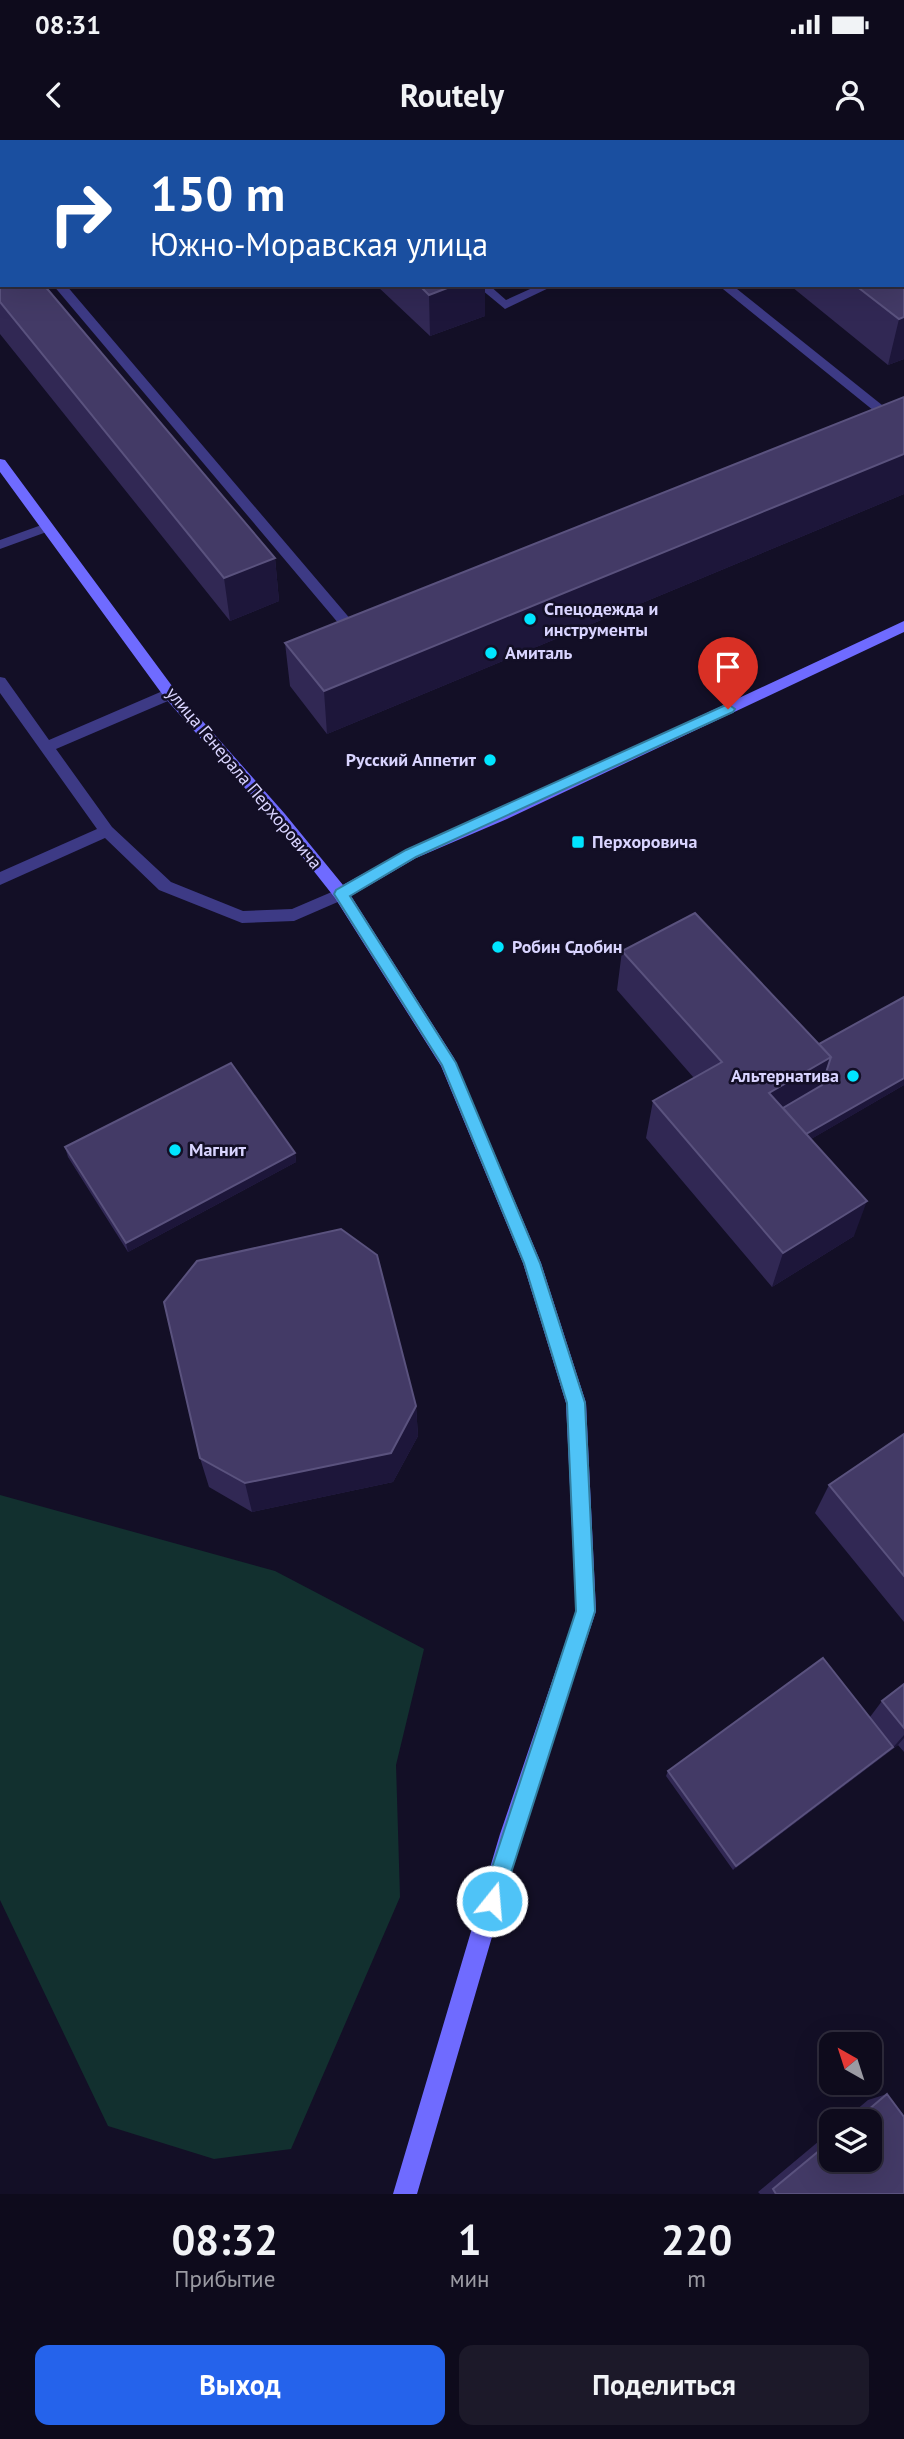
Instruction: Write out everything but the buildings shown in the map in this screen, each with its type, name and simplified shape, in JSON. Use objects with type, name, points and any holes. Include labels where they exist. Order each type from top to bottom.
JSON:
[{"type":"street","name":"улица Генерала Перхоровича","points":[[0,463],[170,694],[280,818],[341,894],[449,1063],[532,1263],[576,1403],[586,1611],[512,1834],[405,2194]]},
{"type":"street","points":[[341,894],[411,854],[514,809],[904,626]]},
{"type":"lane","points":[[61,287],[355,634],[368,629]]},
{"type":"lane","points":[[484,287],[505,305],[545,287]]},
{"type":"lane","points":[[726,287],[882,419],[904,410]]},
{"type":"lane","points":[[0,545],[47,527]]},
{"type":"lane","points":[[0,682],[107,831],[165,886],[242,917],[294,915],[341,894]]},
{"type":"lane","points":[[46,747],[170,694]]},
{"type":"lane","points":[[0,879],[107,831]]},
{"type":"green space","points":[[0,1495],[275,1571],[424,1649],[396,1765],[400,1897],[291,2149],[214,2159],[108,2126],[0,1900]]},
{"type":"place","name":"Спецодежда и инструменты","points":[[530,619]]},
{"type":"place","name":"Амиталь","points":[[491,653]]},
{"type":"place","name":"Русский Аппетит","points":[[490,760]]},
{"type":"place","name":"Перхоровича","points":[[578,842]]},
{"type":"place","name":"Робин Сдобин","points":[[498,947]]},
{"type":"place","name":"Альтернатива","points":[[853,1076]]},
{"type":"place","name":"Магнит","points":[[175,1150]]},
{"type":"route","points":[[492,1901],[586,1611],[576,1403],[532,1263],[449,1063],[341,894],[411,854],[728,709]]}]
